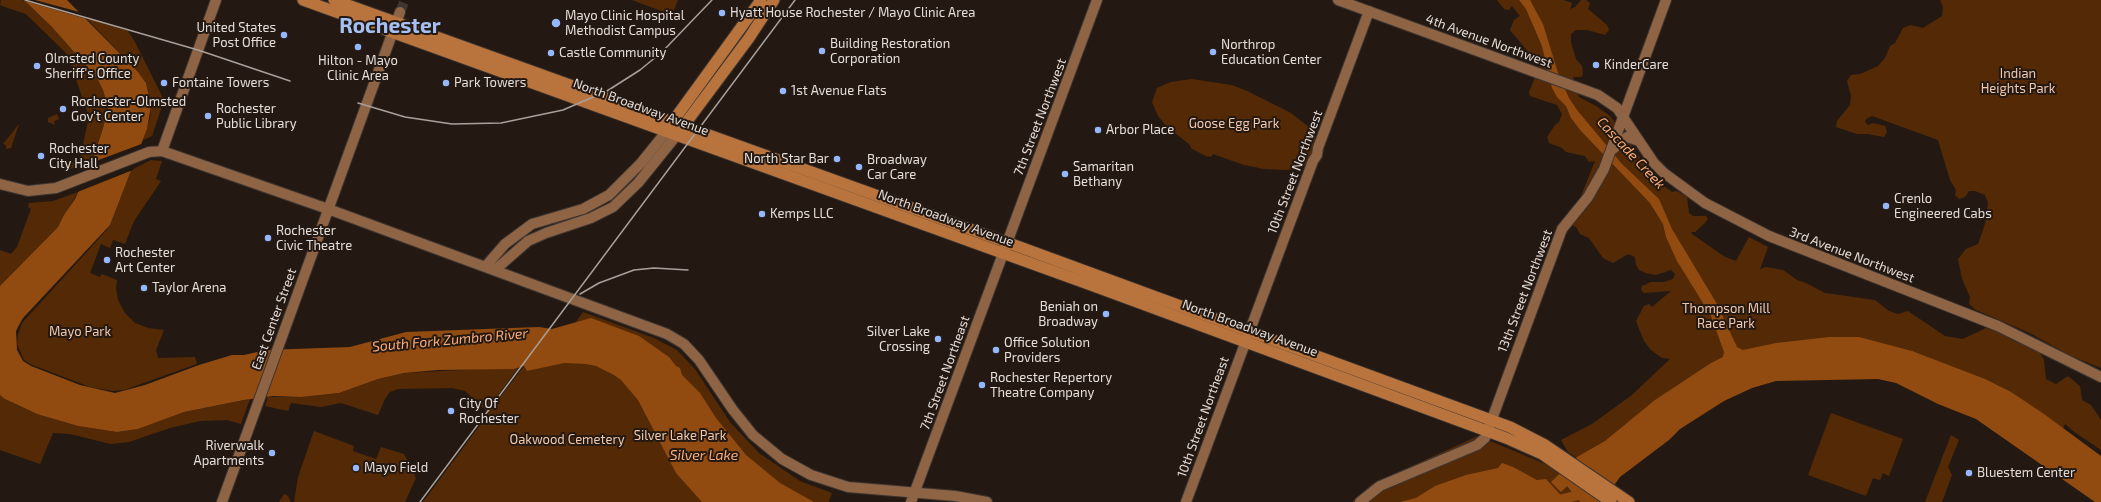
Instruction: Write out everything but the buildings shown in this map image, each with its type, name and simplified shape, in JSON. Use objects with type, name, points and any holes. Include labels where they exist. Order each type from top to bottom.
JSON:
[{"type":"main road","points":[[162,151],[216,0]]},
{"type":"main road","points":[[303,0],[396,22]]},
{"type":"main road","points":[[334,0],[396,22]]},
{"type":"main road","points":[[490,268],[537,237],[592,218],[612,207],[638,183],[761,0]]},
{"type":"main road","points":[[490,268],[505,244],[532,224],[583,209],[609,194],[699,105],[749,38],[774,0]]},
{"type":"main road","name":"7th Street Northwest","points":[[1003,254],[1097,0]]},
{"type":"main road","name":"4th Avenue Northwest","points":[[1338,0],[1598,94],[1610,102],[1622,117]]},
{"type":"main road","name":"13th Street Northwest","points":[[1488,432],[1562,228],[1588,197],[1604,170],[1622,117],[1666,0]]},
{"type":"main road","name":"10th Street Northwest","points":[[1247,336],[1312,161],[1317,155],[1318,148],[1369,11]]},
{"type":"main road","name":"North Broadway Avenue","points":[[396,22],[1003,254],[1492,420],[1537,440],[1560,460]]},
{"type":"main road","name":"East Center Street","points":[[222,502],[396,22]]},
{"type":"main road","points":[[699,105],[698,123],[705,135]]},
{"type":"main road","name":"3rd Avenue Northwest","points":[[1622,117],[1654,163],[1674,182],[1705,203],[1751,229],[1998,326],[2101,377]]},
{"type":"main road","name":"North Broadway Avenue","points":[[674,129],[705,135],[1007,243],[1560,460]]},
{"type":"main road","points":[[1610,152],[1618,143],[1627,137],[1639,141]]},
{"type":"main road","points":[[0,184],[21,190],[38,191],[56,188],[149,152],[162,151],[328,209],[656,329],[680,342],[703,364],[733,410],[753,435],[772,452],[801,471],[848,487],[912,498],[955,496],[987,502]]},
{"type":"main road","points":[[512,254],[511,267],[521,280]]},
{"type":"main road","name":"7th Street Northeast","points":[[912,498],[1003,254]]},
{"type":"main road","name":"10th Street Northeast","points":[[1186,502],[1247,336]]},
{"type":"main road","points":[[1360,502],[1380,486],[1479,444],[1488,432]]},
{"type":"main road","points":[[1560,460],[1620,500]]},
{"type":"green space","points":[[1,0],[24,0],[52,27],[97,78],[103,90],[108,108],[91,163],[67,170],[68,164],[80,158],[89,117],[70,62],[71,58],[26,14],[0,5]]},
{"type":"green space","points":[[632,0],[678,0],[672,15]]},
{"type":"green space","name":"Thompson Mill Race Park","points":[[1497,0],[1564,0],[1572,3],[1570,9],[1575,7],[1581,0],[1586,0],[1590,3],[1588,9],[1607,25],[1609,30],[1605,35],[1587,30],[1576,30],[1571,34],[1571,42],[1576,59],[1582,66],[1583,74],[1581,77],[1573,77],[1579,97],[1596,106],[1610,116],[1657,181],[1672,192],[1677,191],[1687,197],[1689,213],[1693,216],[1706,216],[1708,219],[1695,232],[1691,232],[1692,234],[1725,257],[1736,261],[1749,237],[1768,247],[1760,269],[1766,267],[1783,270],[1797,280],[1825,293],[1875,300],[1889,311],[1898,314],[1908,311],[1945,336],[1963,339],[1986,328],[1995,330],[2014,341],[2032,348],[2040,353],[2044,360],[2046,379],[2056,384],[2068,376],[2080,386],[2082,400],[2091,405],[2101,420],[2101,450],[2065,424],[2055,450],[1912,371],[1744,368],[1599,472],[1568,452],[1561,440],[1592,424],[1632,395],[1670,359],[1662,358],[1651,350],[1644,341],[1636,321],[1644,306],[1649,304],[1652,307],[1671,291],[1644,293],[1641,290],[1642,286],[1651,282],[1664,282],[1673,279],[1675,274],[1671,270],[1656,275],[1646,273],[1639,270],[1636,265],[1635,257],[1628,254],[1613,263],[1603,258],[1589,238],[1580,234],[1576,227],[1570,224],[1595,161],[1589,162],[1585,156],[1566,152],[1562,148],[1549,143],[1547,137],[1555,125],[1559,122],[1562,114],[1557,105],[1530,96],[1529,92],[1540,65],[1533,61],[1526,49],[1510,30],[1514,20],[1520,16],[1512,6],[1509,10],[1504,9]]},
{"type":"green space","name":"Indian Heights Park","points":[[1940,0],[2101,0],[2101,368],[2069,355],[2030,333],[1976,310],[1969,304],[1970,297],[1962,279],[1958,259],[1966,249],[1978,244],[1985,224],[1988,203],[1985,195],[1975,191],[1969,191],[1965,197],[1959,199],[1955,195],[1956,190],[1950,180],[1938,140],[1872,116],[1866,119],[1865,122],[1868,125],[1873,123],[1885,126],[1887,132],[1884,137],[1868,134],[1857,134],[1836,127],[1837,121],[1850,105],[1851,96],[1847,81],[1851,75],[1860,74],[1878,66],[1885,58],[1890,46],[1895,43],[1903,28],[1911,25],[1923,28],[1942,16],[1943,7]]},
{"type":"green space","points":[[85,17],[128,31],[135,42],[164,100],[152,136],[143,140],[150,118],[151,107],[146,83],[138,72]]},
{"type":"green space","name":"Goose Egg Park","points":[[1191,79],[1232,85],[1291,113],[1310,128],[1318,148],[1307,165],[1301,168],[1287,170],[1264,169],[1244,165],[1213,154],[1211,157],[1206,156],[1192,149],[1189,144],[1167,127],[1158,116],[1152,102],[1157,88],[1171,82]]},
{"type":"green space","points":[[57,114],[59,119],[54,121],[55,125],[48,122],[48,118]]},
{"type":"green space","points":[[19,124],[11,148],[6,149],[6,145],[3,144]]},
{"type":"green space","name":"Mayo Park","points":[[151,160],[162,161],[156,179],[161,181],[134,221],[125,244],[113,240],[110,248],[101,244],[90,273],[100,277],[102,274],[117,280],[116,288],[118,300],[125,313],[135,323],[148,328],[164,330],[156,350],[158,358],[195,357],[197,364],[124,390],[113,391],[90,387],[30,364],[24,360],[17,344],[22,323],[110,225],[131,170]]},
{"type":"green space","points":[[78,192],[58,227],[0,286],[0,250],[11,254],[17,247],[31,209],[28,207],[29,203],[53,201]]},
{"type":"green space","points":[[583,312],[654,338],[677,350],[695,369],[730,422],[759,453],[800,481],[832,493],[830,502],[423,502],[489,413],[465,391],[452,388],[398,389],[390,392],[378,415],[341,403],[321,407],[291,403],[288,411],[265,406],[268,397],[301,397],[339,393],[378,379],[404,373],[519,367],[489,407],[491,409],[524,366],[527,371],[545,366]]},
{"type":"green space","points":[[0,395],[37,414],[78,426],[117,432],[138,429],[184,412],[250,399],[241,424],[227,420],[200,421],[170,428],[129,442],[111,444],[70,434],[53,433],[40,464],[0,450]]},
{"type":"green space","points":[[1831,413],[1903,439],[1889,476],[1883,473],[1880,480],[1873,478],[1866,496],[1808,475]]},
{"type":"green space","name":"Mayo Field","points":[[314,431],[354,446],[353,451],[376,459],[381,447],[404,454],[416,478],[405,502],[294,502],[298,477]]},
{"type":"green space","points":[[1951,435],[1959,440],[1948,467],[1952,475],[1942,502],[1925,502]]},
{"type":"green space","points":[[1478,436],[1555,468],[1605,502],[1352,502],[1372,484]]},
{"type":"green space","points":[[284,494],[288,496],[291,502],[279,502]]},
{"type":"water","name":"Silver Lake","points":[[24,0],[67,0],[138,72],[146,83],[151,106],[147,129],[110,225],[23,318],[19,325],[16,331],[17,350],[23,361],[31,366],[80,385],[115,393],[145,385],[199,365],[232,355],[244,355],[266,350],[350,347],[406,332],[539,327],[552,329],[591,318],[639,336],[669,357],[676,366],[680,368],[682,375],[700,393],[716,418],[746,455],[780,483],[814,502],[702,502],[676,473],[638,400],[621,380],[614,375],[596,366],[586,364],[564,363],[527,371],[524,366],[513,369],[438,370],[404,373],[378,379],[339,393],[301,397],[273,396],[244,400],[184,412],[138,429],[117,432],[78,426],[37,414],[5,399],[0,395],[0,286],[58,227],[75,199],[93,159],[108,108],[103,90],[97,78],[52,27]]},
{"type":"water","points":[[1519,0],[1530,0],[1543,24],[1559,76],[1569,98],[1577,110],[1622,164],[1659,199],[1672,229],[1717,304],[1737,347],[1743,350],[1776,343],[1829,337],[1859,337],[1912,351],[1985,379],[2011,392],[2101,456],[2101,502],[2095,502],[1976,419],[1938,404],[1896,383],[1878,379],[1776,381],[1752,388],[1724,401],[1680,429],[1669,440],[1620,477],[1602,502],[1580,502],[1567,486],[1561,492],[1551,482],[1577,457],[1605,441],[1655,400],[1711,363],[1723,357],[1724,352],[1711,316],[1677,261],[1666,237],[1663,224],[1650,203],[1581,131],[1571,118],[1566,106],[1557,97],[1552,88],[1542,46],[1526,9]]},
{"type":"water","points":[[1502,463],[1513,467],[1537,480],[1546,479],[1567,502],[1400,502],[1416,498],[1435,486],[1466,475],[1498,468]]},
{"type":"pier","points":[[22,0],[35,0],[83,13],[90,20]]},
{"type":"pier","points":[[144,143],[133,170],[75,193],[88,164]]},
{"type":"waterway","name":"South Fork Zumbro River","points":[[1550,502],[1575,496],[1584,487]]},
{"type":"tunnel","points":[[400,12],[405,0]]},
{"type":"railway","points":[[25,0],[198,50],[290,81]]},
{"type":"railway","points":[[358,103],[405,117],[452,124],[501,123],[563,110],[607,91],[640,70],[662,52],[712,0]]},
{"type":"railway","points":[[420,502],[795,0]]},
{"type":"railway","points":[[580,294],[599,283],[634,270],[654,268],[688,270]]},
{"type":"place","name":"Hyatt House Rochester / Mayo Clinic Area","points":[[722,13]]},
{"type":"place","name":"Mayo Clinic Hospital Methodist Campus","points":[[556,23]]},
{"type":"place","name":"United States Post Office","points":[[284,35]]},
{"type":"place","name":"Hilton - Mayo Clinic Area","points":[[358,47]]},
{"type":"place","name":"Building Restoration Corporation","points":[[822,51]]},
{"type":"place","name":"Northrop Education Center","points":[[1213,52]]},
{"type":"place","name":"Castle Community","points":[[551,53]]},
{"type":"place","name":"KinderCare","points":[[1596,65]]},
{"type":"place","name":"Olmsted County Sheriff's Office","points":[[37,66]]},
{"type":"place","name":"Fontaine Towers","points":[[164,83]]},
{"type":"place","name":"Park Towers","points":[[446,83]]},
{"type":"place","name":"1st Avenue Flats","points":[[783,91]]},
{"type":"place","name":"Rochester-Olmsted Gov't Center","points":[[63,109]]},
{"type":"place","name":"Rochester Public Library","points":[[208,116]]},
{"type":"place","name":"Arbor Place","points":[[1098,130]]},
{"type":"place","name":"Rochester City Hall","points":[[41,156]]},
{"type":"place","name":"North Star Bar","points":[[837,159]]},
{"type":"place","name":"Broadway Car Care","points":[[859,167]]},
{"type":"place","name":"Samaritan Bethany","points":[[1065,174]]},
{"type":"place","name":"Crenlo Engineered Cabs","points":[[1886,206]]},
{"type":"place","name":"Kemps LLC","points":[[762,214]]},
{"type":"place","name":"Rochester Civic Theatre","points":[[268,238]]},
{"type":"place","name":"Rochester Art Center","points":[[107,260]]},
{"type":"place","name":"Taylor Arena","points":[[144,288]]},
{"type":"place","name":"Beniah on Broadway","points":[[1106,314]]},
{"type":"place","name":"Silver Lake Crossing","points":[[938,339]]},
{"type":"place","name":"Office Solution Providers","points":[[996,350]]},
{"type":"place","name":"Rochester Repertory Theatre Company","points":[[982,385]]},
{"type":"place","name":"City Of Rochester","points":[[451,411]]},
{"type":"place","name":"Riverwalk Apartments","points":[[272,453]]},
{"type":"place","name":"Mayo Field","points":[[356,468]]},
{"type":"place","name":"Bluestem Center","points":[[1969,473]]},
{"type":"district","name":"Rochester","points":[[390,26]]},
{"type":"water label","name":"Cascade Creek","points":[[1631,153]]},
{"type":"park label","name":"Silver Lake Park","points":[[680,436]]},
{"type":"park label","name":"Oakwood Cemetery","points":[[567,440]]}]
